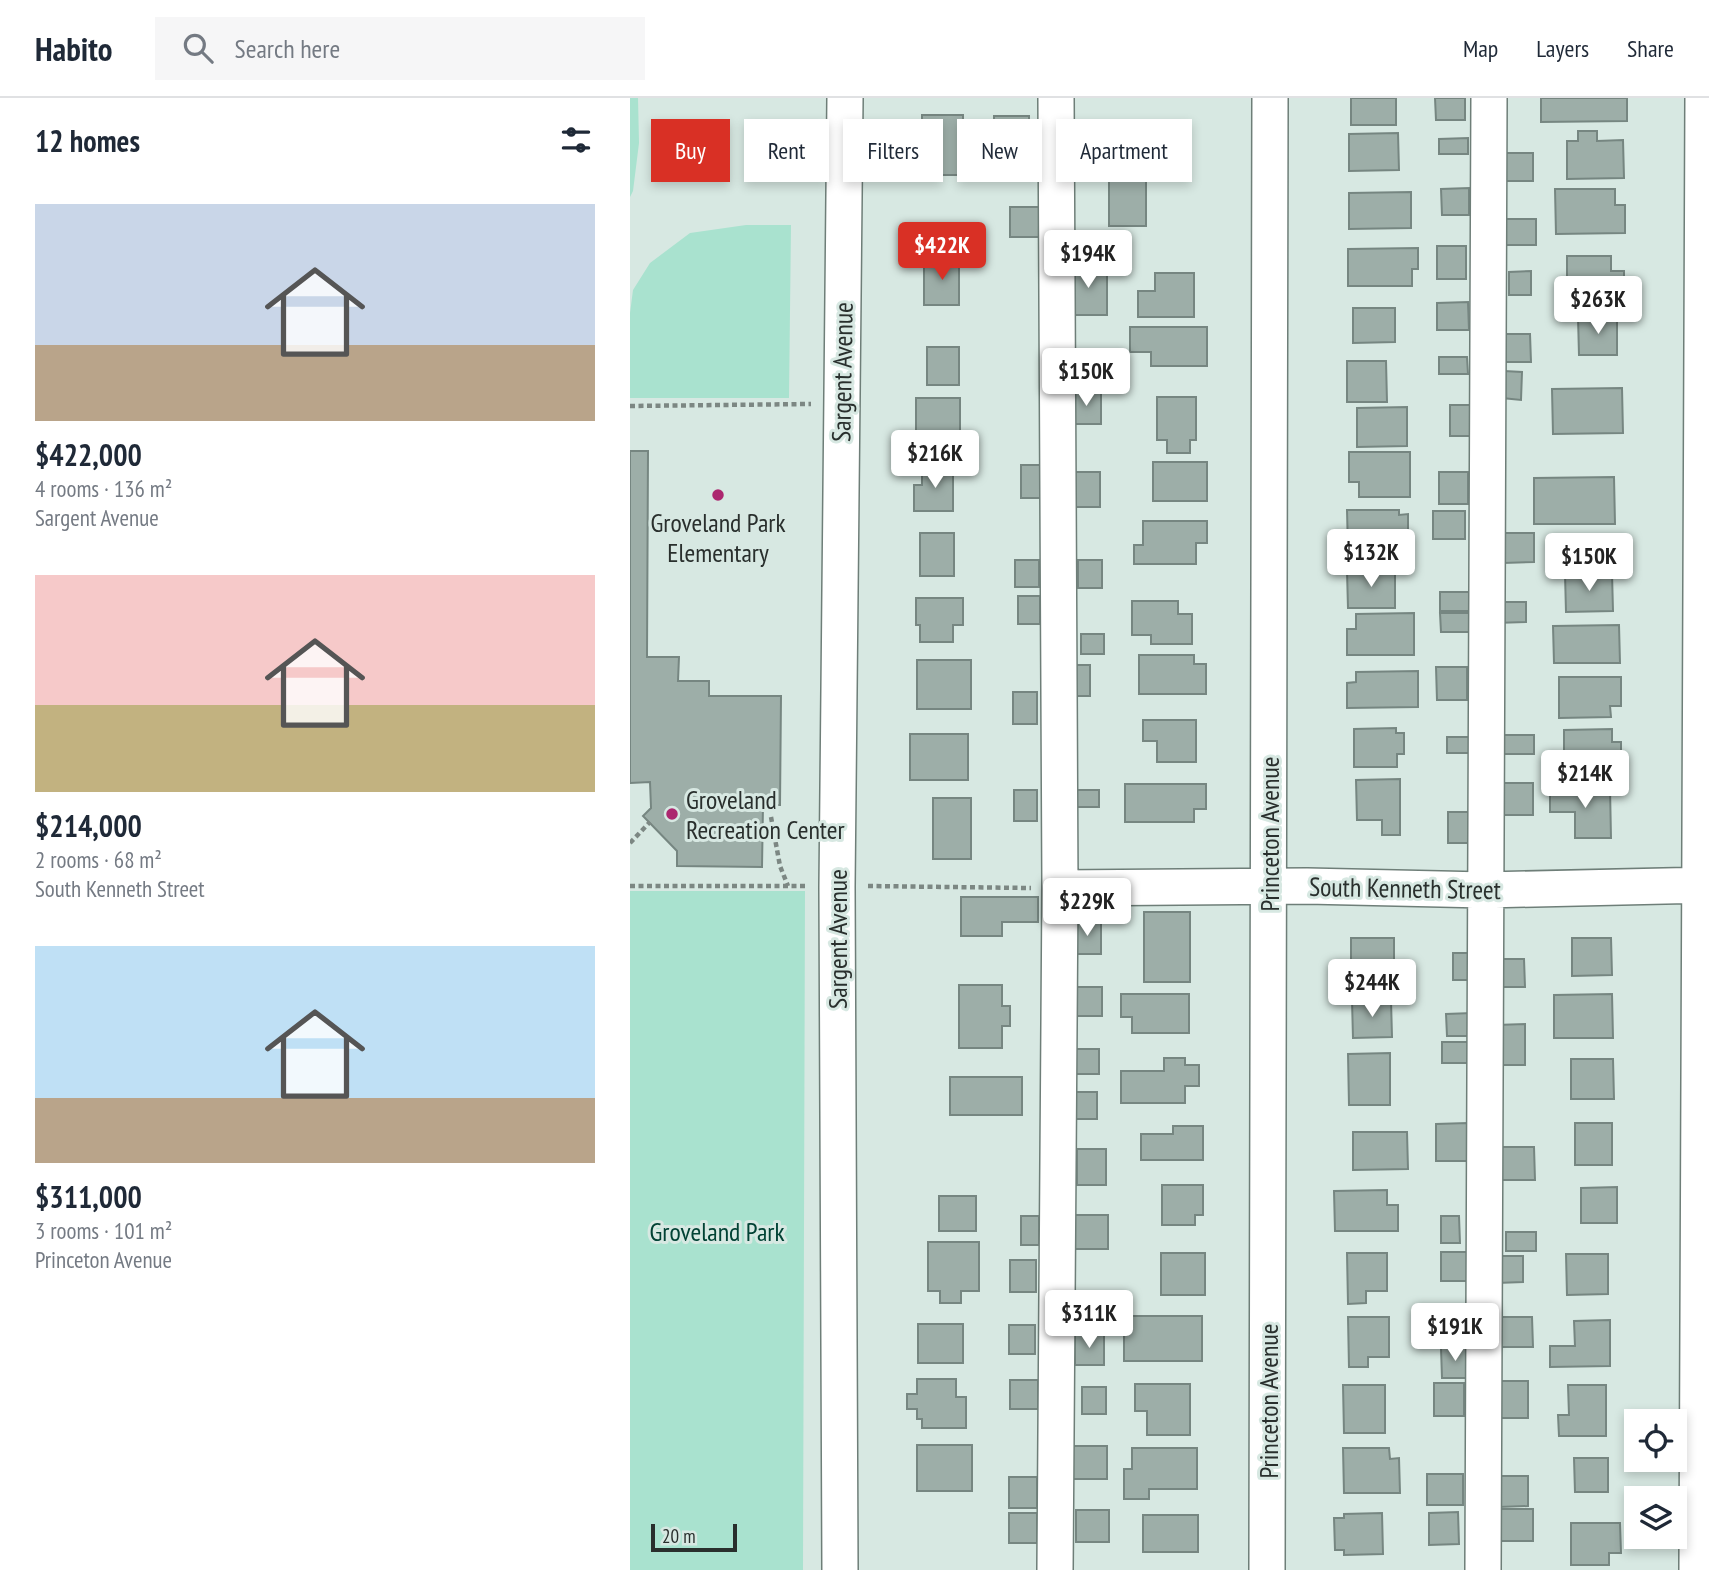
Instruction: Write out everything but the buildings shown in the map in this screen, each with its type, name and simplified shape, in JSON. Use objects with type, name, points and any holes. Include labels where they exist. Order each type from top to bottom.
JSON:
[{"type":"street","name":"Sargent Avenue","points":[[840,1570],[837,887],[845,98]]},
{"type":"street","points":[[1055,1570],[1060,888],[1056,98]]},
{"type":"street","name":"Princeton Avenue","points":[[1267,1570],[1270,98]]},
{"type":"street","points":[[1483,1570],[1489,98]]},
{"type":"street","points":[[1698,1570],[1705,885],[1703,98]]},
{"type":"street","name":"South Kenneth Street","points":[[1060,888],[1269,886],[1485,890],[1705,885]]},
{"type":"path","points":[[630,406],[812,404]]},
{"type":"path","points":[[771,817],[780,866],[788,886]]},
{"type":"path","points":[[630,843],[650,822]]},
{"type":"path","points":[[630,886],[810,886]]},
{"type":"path","points":[[865,886],[1004,888]]},
{"type":"green space","points":[[630,98],[638,98],[639,143],[630,197]]},
{"type":"green space","points":[[746,225],[791,225],[789,398],[630,398],[630,313],[633,290],[650,263],[690,233]]},
{"type":"green space","name":"Groveland Park","points":[[630,891],[805,891],[803,1570],[630,1570]]},
{"type":"place","name":"Groveland Park Elementary","points":[[718,495]]},
{"type":"place","name":"Groveland Recreation Center","points":[[672,814]]}]
